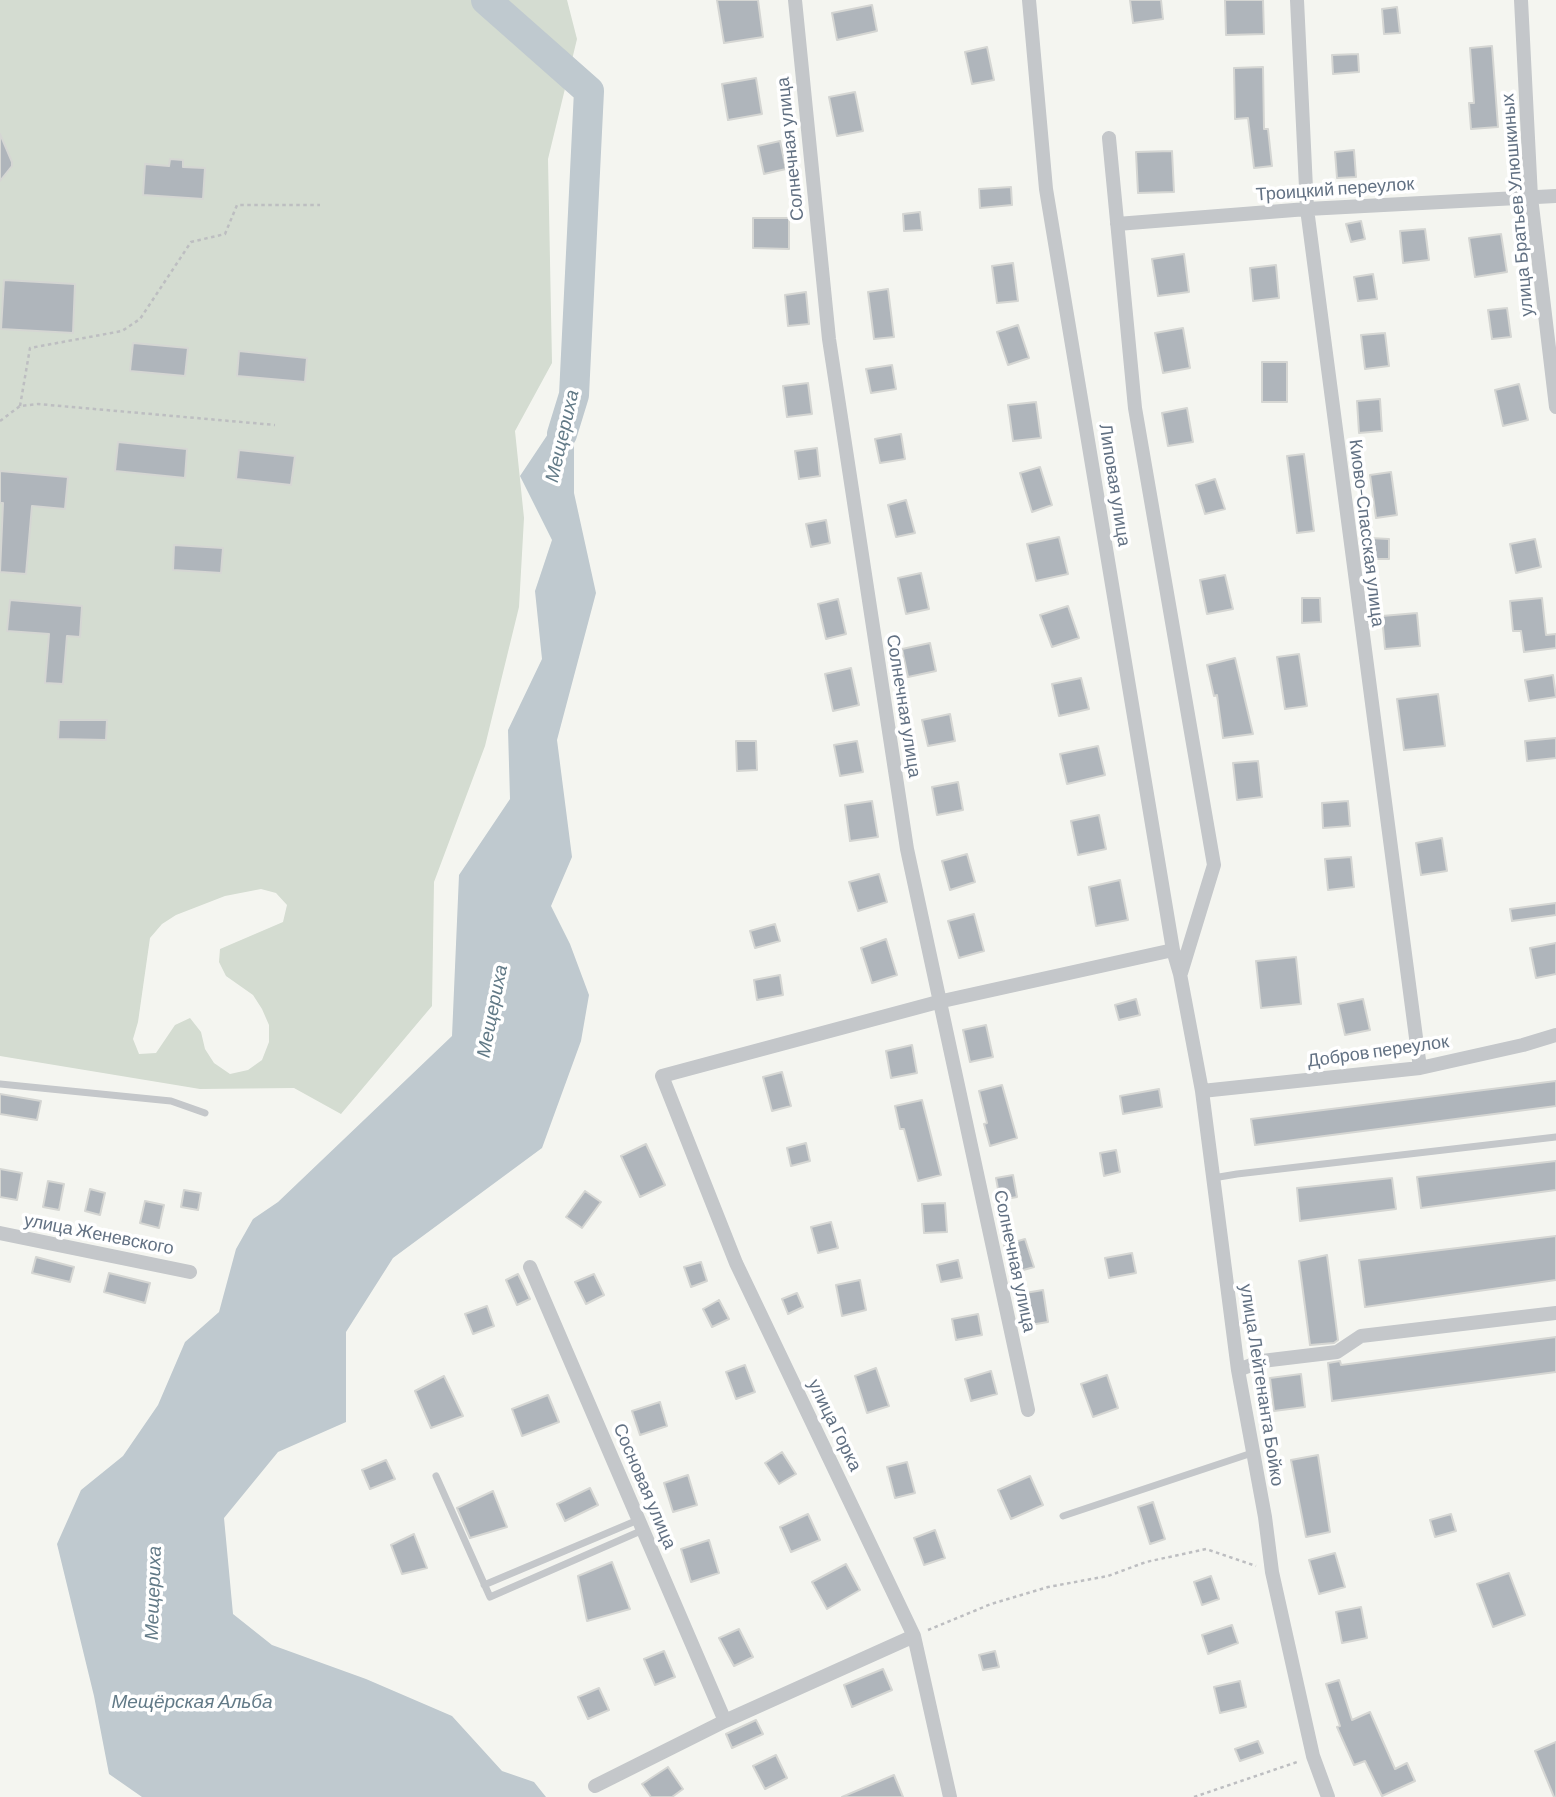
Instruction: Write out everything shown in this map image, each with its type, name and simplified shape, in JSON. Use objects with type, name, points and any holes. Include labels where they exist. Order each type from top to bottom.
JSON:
[{"type":"street","name":"Солнечная улица","points":[[795,0],[829,339],[906,849],[1028,1410]]},
{"type":"street","name":"Липовая улица","points":[[1029,0],[1046,189],[1173,950],[1180,974]]},
{"type":"street","name":"Киово-Спасская улица","points":[[1297,0],[1307,209],[1420,1068]]},
{"type":"street","name":"улица Братьев Улюшкиных","points":[[1521,0],[1531,197],[1556,407]]},
{"type":"street","points":[[1109,138],[1135,408],[1214,865],[1180,974]]},
{"type":"street","name":"Троицкий переулок","points":[[1117,224],[1307,209],[1556,196]]},
{"type":"street","points":[[938,1002],[1173,950]]},
{"type":"street","name":"улица Лейтенанта Бойко","points":[[1180,974],[1202,1091],[1238,1370],[1265,1517],[1272,1572],[1313,1756],[1328,1797]]},
{"type":"street","name":"улица Горка","points":[[938,1002],[662,1076],[736,1264],[914,1636],[950,1797]]},
{"type":"street","name":"Добров переулок","points":[[1202,1091],[1420,1068],[1556,1035]]},
{"type":"street","name":"улица Женевского","points":[[0,1233],[190,1272]]},
{"type":"street","name":"Сосновая улица","points":[[530,1267],[725,1721]]},
{"type":"street","points":[[1238,1370],[1262,1361],[1337,1352],[1361,1336],[1556,1313]]},
{"type":"street","points":[[595,1787],[725,1721],[914,1636]]},
{"type":"lane","points":[[0,1084],[171,1101],[205,1113]]},
{"type":"lane","points":[[1212,1179],[1556,1137]]},
{"type":"lane","points":[[1063,1516],[1252,1453]]},
{"type":"lane","points":[[436,1476],[489,1597],[640,1525]]},
{"type":"lane","points":[[484,1585],[640,1525]]},
{"type":"path","points":[[20,406],[30,348],[122,331],[140,319],[191,242],[225,234],[237,205],[320,205]]},
{"type":"path","points":[[0,421],[20,406],[37,404],[275,425]]},
{"type":"path","points":[[914,1636],[991,1604],[1048,1587],[1108,1576],[1146,1562],[1206,1549],[1272,1572]]},
{"type":"path","points":[[1194,1797],[1313,1756]]},
{"type":"shaded area","points":[[0,0],[567,0],[577,39],[548,159],[552,363],[515,431],[524,518],[519,607],[485,746],[434,882],[432,1006],[341,1114],[294,1088],[200,1089],[0,1056]],"holes":[[[261,889],[276,893],[287,905],[283,922],[220,949],[219,962],[226,976],[253,995],[269,1025],[269,1042],[262,1060],[248,1070],[230,1074],[214,1063],[205,1049],[201,1032],[190,1018],[175,1025],[156,1053],[139,1054],[133,1039],[138,1022],[150,938],[162,924],[176,915],[225,896]]]},
{"type":"water","name":"Мещёрская Альба","points":[[574,395],[574,493],[596,593],[557,740],[572,857],[551,906],[570,944],[589,995],[581,1041],[542,1148],[393,1258],[346,1332],[346,1422],[278,1452],[224,1518],[233,1614],[272,1645],[366,1679],[452,1716],[502,1771],[534,1782],[546,1797],[142,1797],[109,1774],[94,1696],[57,1544],[81,1490],[123,1456],[158,1405],[185,1342],[219,1312],[236,1249],[253,1219],[278,1202],[452,1036],[459,875],[510,799],[508,730],[542,659],[535,591],[552,540],[520,476]]},
{"type":"building","points":[[717,0],[758,0],[763,37],[724,43]]},
{"type":"building","points":[[1130,0],[1161,0],[1163,19],[1133,23]]},
{"type":"building","points":[[1225,0],[1263,0],[1264,34],[1226,35]]},
{"type":"building","points":[[872,5],[877,31],[837,40],[832,13]]},
{"type":"building","points":[[1397,7],[1400,33],[1384,34],[1382,9]]},
{"type":"building","points":[[1492,46],[1498,127],[1471,129],[1469,103],[1474,103],[1470,48]]},
{"type":"building","points":[[987,47],[994,80],[972,84],[965,52]]},
{"type":"building","points":[[1358,54],[1359,72],[1333,74],[1332,55]]},
{"type":"building","points":[[1263,67],[1264,129],[1268,129],[1272,166],[1254,168],[1248,118],[1235,119],[1234,68]]},
{"type":"building","points":[[756,78],[762,114],[728,120],[722,84]]},
{"type":"building","points":[[855,92],[863,131],[837,136],[829,97]]},
{"type":"building","points":[[0,134],[12,166],[0,181]]},
{"type":"building","points":[[780,141],[786,169],[764,174],[758,146]]},
{"type":"building","points":[[1354,150],[1356,177],[1337,178],[1335,152]]},
{"type":"building","points":[[1172,151],[1174,192],[1138,193],[1136,152]]},
{"type":"building","points":[[170,159],[183,160],[183,167],[205,168],[203,199],[143,195],[145,164],[169,166]]},
{"type":"building","points":[[1011,187],[1012,205],[980,208],[979,189]]},
{"type":"building","points":[[920,212],[922,230],[904,231],[903,214]]},
{"type":"building","points":[[753,218],[789,218],[789,249],[753,248]]},
{"type":"building","points":[[1361,221],[1365,239],[1351,242],[1346,224]]},
{"type":"building","points":[[1425,229],[1429,260],[1403,263],[1400,231]]},
{"type":"building","points":[[1501,234],[1507,272],[1475,277],[1469,238]]},
{"type":"building","points":[[1184,254],[1189,292],[1158,296],[1152,259]]},
{"type":"building","points":[[1013,263],[1018,301],[997,303],[992,266]]},
{"type":"building","points":[[1276,265],[1279,298],[1253,301],[1250,268]]},
{"type":"building","points":[[1373,274],[1377,299],[1358,301],[1354,277]]},
{"type":"building","points":[[4,280],[75,284],[73,333],[1,329]]},
{"type":"building","points":[[888,289],[894,337],[874,339],[868,292]]},
{"type":"building","points":[[806,292],[809,324],[788,326],[785,295]]},
{"type":"building","points":[[1507,308],[1511,337],[1492,339],[1488,310]]},
{"type":"building","points":[[1018,325],[1029,358],[1008,365],[997,332]]},
{"type":"building","points":[[1183,328],[1190,368],[1163,373],[1155,333]]},
{"type":"building","points":[[1385,333],[1389,366],[1365,369],[1361,335]]},
{"type":"building","points":[[133,343],[188,348],[185,376],[130,371]]},
{"type":"building","points":[[239,351],[307,358],[305,382],[237,376]]},
{"type":"building","points":[[1262,362],[1287,362],[1287,402],[1262,402]]},
{"type":"building","points":[[892,365],[896,389],[871,393],[866,369]]},
{"type":"building","points":[[808,383],[812,414],[787,417],[783,386]]},
{"type":"building","points":[[1519,384],[1528,420],[1503,426],[1495,390]]},
{"type":"building","points":[[1380,399],[1382,431],[1359,433],[1357,401]]},
{"type":"building","points":[[1036,402],[1041,438],[1013,441],[1008,405]]},
{"type":"building","points":[[1187,408],[1193,442],[1168,446],[1162,413]]},
{"type":"building","points":[[901,434],[905,459],[880,463],[875,439]]},
{"type":"building","points":[[118,442],[187,449],[185,478],[115,471]]},
{"type":"building","points":[[817,448],[820,476],[799,479],[795,451]]},
{"type":"building","points":[[239,450],[295,456],[291,485],[236,479]]},
{"type":"building","points":[[1304,454],[1314,531],[1297,533],[1287,456]]},
{"type":"building","points":[[1040,467],[1052,505],[1032,512],[1020,473]]},
{"type":"building","points":[[0,471],[68,477],[65,509],[32,506],[26,574],[0,572],[3,503],[0,503]]},
{"type":"building","points":[[1391,472],[1397,515],[1376,518],[1370,475]]},
{"type":"building","points":[[1215,479],[1225,509],[1205,514],[1196,485]]},
{"type":"building","points":[[906,500],[915,533],[896,537],[888,505]]},
{"type":"building","points":[[826,520],[830,543],[811,547],[806,524]]},
{"type":"building","points":[[1059,537],[1068,574],[1036,581],[1027,544]]},
{"type":"building","points":[[1370,538],[1389,539],[1389,559],[1369,559]]},
{"type":"building","points":[[1535,539],[1541,567],[1516,573],[1510,544]]},
{"type":"building","points":[[174,545],[223,548],[221,573],[173,570]]},
{"type":"building","points":[[921,573],[929,609],[906,614],[898,578]]},
{"type":"building","points":[[1225,575],[1233,609],[1207,614],[1200,580]]},
{"type":"building","points":[[1302,598],[1320,598],[1321,622],[1302,623]]},
{"type":"building","points":[[1542,598],[1546,635],[1556,634],[1556,648],[1524,652],[1521,631],[1513,631],[1510,601]]},
{"type":"building","points":[[838,599],[846,634],[826,639],[818,604]]},
{"type":"building","points":[[10,600],[82,606],[80,637],[67,636],[63,684],[45,683],[49,634],[7,631]]},
{"type":"building","points":[[1068,606],[1079,638],[1052,647],[1040,615]]},
{"type":"building","points":[[1417,613],[1420,646],[1385,649],[1382,616]]},
{"type":"building","points":[[930,643],[936,671],[908,677],[902,649]]},
{"type":"building","points":[[1299,654],[1307,706],[1285,709],[1277,657]]},
{"type":"building","points":[[1235,658],[1253,734],[1223,738],[1217,695],[1214,696],[1207,665]]},
{"type":"building","points":[[851,668],[859,705],[833,711],[825,674]]},
{"type":"building","points":[[1553,675],[1556,697],[1529,701],[1525,680]]},
{"type":"building","points":[[1081,678],[1089,709],[1059,716],[1052,684]]},
{"type":"building","points":[[1438,694],[1445,746],[1404,750],[1397,699]]},
{"type":"building","points":[[950,714],[955,741],[928,746],[922,720]]},
{"type":"building","points":[[59,720],[107,720],[106,740],[58,739]]},
{"type":"building","points":[[1556,738],[1556,758],[1527,761],[1525,741]]},
{"type":"building","points":[[736,741],[756,741],[757,770],[737,771]]},
{"type":"building","points":[[857,741],[863,772],[840,776],[834,745]]},
{"type":"building","points":[[1098,746],[1105,775],[1067,784],[1060,754]]},
{"type":"building","points":[[1258,761],[1262,797],[1237,800],[1233,763]]},
{"type":"building","points":[[958,782],[963,810],[937,815],[932,787]]},
{"type":"building","points":[[872,801],[878,837],[850,841],[845,805]]},
{"type":"building","points":[[1348,801],[1350,826],[1323,828],[1322,803]]},
{"type":"building","points":[[1099,815],[1106,849],[1078,855],[1071,821]]},
{"type":"building","points":[[1442,838],[1447,871],[1421,875],[1416,843]]},
{"type":"building","points":[[967,854],[975,882],[950,890],[942,861]]},
{"type":"building","points":[[1351,857],[1354,887],[1328,890],[1325,859]]},
{"type":"building","points":[[879,874],[887,902],[858,911],[849,882]]},
{"type":"building","points":[[1120,880],[1128,920],[1096,926],[1089,887]]},
{"type":"building","points":[[1556,903],[1556,915],[1512,921],[1510,909]]},
{"type":"building","points":[[974,914],[984,951],[959,958],[948,921]]},
{"type":"building","points":[[775,924],[780,941],[755,948],[750,931]]},
{"type":"building","points":[[886,939],[897,975],[872,983],[861,948]]},
{"type":"building","points":[[1556,943],[1556,974],[1536,978],[1530,948]]},
{"type":"building","points":[[1296,957],[1301,1004],[1261,1008],[1256,961]]},
{"type":"building","points":[[780,975],[783,995],[757,1000],[754,980]]},
{"type":"building","points":[[1136,999],[1140,1015],[1119,1020],[1115,1005]]},
{"type":"building","points":[[1363,999],[1370,1030],[1345,1035],[1338,1004]]},
{"type":"building","points":[[986,1025],[993,1057],[970,1062],[963,1030]]},
{"type":"building","points":[[912,1045],[917,1073],[891,1078],[886,1051]]},
{"type":"building","points":[[782,1072],[791,1106],[772,1111],[763,1077]]},
{"type":"building","points":[[1556,1081],[1556,1106],[1255,1145],[1251,1119]]},
{"type":"building","points":[[1002,1085],[1017,1138],[990,1146],[979,1091]]},
{"type":"building","points":[[1159,1089],[1162,1107],[1123,1114],[1120,1096]]},
{"type":"building","points":[[0,1094],[41,1101],[37,1120],[0,1114]]},
{"type":"building","points":[[922,1100],[941,1175],[918,1181],[895,1106]]},
{"type":"building","points":[[806,1143],[810,1161],[791,1166],[787,1148]]},
{"type":"building","points":[[646,1144],[665,1185],[640,1197],[621,1156]]},
{"type":"building","points":[[1116,1150],[1120,1172],[1104,1176],[1100,1153]]},
{"type":"building","points":[[1556,1161],[1556,1190],[1421,1208],[1417,1177]]},
{"type":"building","points":[[0,1169],[22,1173],[17,1200],[0,1197]]},
{"type":"building","points":[[1013,1175],[1017,1197],[1000,1200],[996,1178]]},
{"type":"building","points":[[1392,1178],[1396,1209],[1300,1221],[1297,1188]]},
{"type":"building","points":[[48,1181],[64,1184],[59,1210],[43,1207]]},
{"type":"building","points":[[90,1189],[105,1193],[100,1215],[85,1211]]},
{"type":"building","points":[[184,1190],[201,1193],[198,1210],[181,1207]]},
{"type":"building","points":[[585,1191],[601,1202],[582,1228],[566,1217]]},
{"type":"building","points":[[145,1201],[164,1205],[159,1228],[140,1223]]},
{"type":"building","points":[[945,1203],[947,1232],[924,1233],[922,1204]]},
{"type":"building","points":[[831,1222],[838,1248],[818,1253],[811,1227]]},
{"type":"building","points":[[1556,1236],[1556,1280],[1365,1307],[1359,1260]]},
{"type":"building","points":[[1025,1239],[1034,1267],[1013,1273],[1004,1245]]},
{"type":"building","points":[[1132,1253],[1136,1273],[1109,1278],[1105,1258]]},
{"type":"building","points":[[1327,1255],[1338,1340],[1334,1343],[1310,1345],[1299,1261]]},
{"type":"building","points":[[36,1257],[74,1267],[70,1282],[32,1273]]},
{"type":"building","points":[[958,1260],[962,1278],[941,1282],[937,1265]]},
{"type":"building","points":[[701,1262],[707,1281],[691,1287],[684,1267]]},
{"type":"building","points":[[109,1273],[150,1283],[145,1303],[104,1292]]},
{"type":"building","points":[[518,1274],[530,1299],[517,1305],[506,1280]]},
{"type":"building","points":[[594,1274],[604,1295],[586,1304],[575,1282]]},
{"type":"building","points":[[860,1280],[866,1310],[842,1316],[836,1285]]},
{"type":"building","points":[[1043,1290],[1048,1322],[1030,1325],[1025,1293]]},
{"type":"building","points":[[797,1293],[803,1307],[788,1314],[782,1299]]},
{"type":"building","points":[[719,1300],[729,1319],[712,1327],[703,1309]]},
{"type":"building","points":[[487,1306],[494,1326],[473,1334],[465,1314]]},
{"type":"building","points":[[978,1314],[982,1335],[956,1340],[952,1319]]},
{"type":"building","points":[[1556,1337],[1556,1372],[1332,1401],[1328,1363],[1340,1361],[1341,1365]]},
{"type":"building","points":[[745,1365],[755,1392],[736,1399],[726,1372]]},
{"type":"building","points":[[876,1368],[889,1406],[867,1413],[855,1376]]},
{"type":"building","points":[[991,1371],[997,1394],[971,1401],[965,1379]]},
{"type":"building","points":[[1301,1374],[1305,1407],[1274,1411],[1270,1378]]},
{"type":"building","points":[[1107,1375],[1118,1408],[1093,1417],[1081,1384]]},
{"type":"building","points":[[444,1376],[463,1416],[431,1428],[415,1391]]},
{"type":"building","points":[[548,1395],[559,1422],[522,1436],[512,1409]]},
{"type":"building","points":[[660,1402],[667,1426],[640,1435],[632,1411]]},
{"type":"building","points":[[782,1452],[796,1474],[779,1484],[765,1463]]},
{"type":"building","points":[[1318,1455],[1330,1532],[1306,1537],[1291,1460]]},
{"type":"building","points":[[386,1460],[395,1479],[370,1489],[362,1470]]},
{"type":"building","points":[[907,1462],[915,1493],[895,1498],[887,1467]]},
{"type":"building","points":[[688,1475],[697,1505],[673,1512],[664,1483]]},
{"type":"building","points":[[1030,1476],[1043,1505],[1011,1519],[998,1490]]},
{"type":"building","points":[[590,1488],[598,1505],[565,1521],[557,1504]]},
{"type":"building","points":[[493,1491],[507,1527],[470,1538],[457,1508]]},
{"type":"building","points":[[1153,1502],[1165,1539],[1150,1544],[1138,1507]]},
{"type":"building","points":[[808,1514],[820,1540],[791,1552],[780,1527]]},
{"type":"building","points":[[1451,1514],[1456,1531],[1435,1537],[1430,1520]]},
{"type":"building","points":[[935,1530],[945,1558],[924,1565],[914,1538]]},
{"type":"building","points":[[414,1534],[427,1568],[402,1574],[391,1545]]},
{"type":"building","points":[[709,1540],[719,1573],[691,1582],[681,1549]]},
{"type":"building","points":[[1335,1553],[1345,1587],[1319,1594],[1309,1560]]},
{"type":"building","points":[[612,1562],[630,1609],[587,1621],[578,1576]]},
{"type":"building","points":[[846,1564],[860,1590],[827,1609],[812,1582]]},
{"type":"building","points":[[1509,1573],[1525,1615],[1493,1627],[1477,1584]]},
{"type":"building","points":[[1211,1576],[1219,1599],[1202,1605],[1194,1582]]},
{"type":"building","points":[[1361,1607],[1367,1638],[1342,1643],[1336,1612]]},
{"type":"building","points":[[1232,1625],[1238,1643],[1208,1654],[1202,1635]]},
{"type":"building","points":[[739,1629],[753,1657],[734,1666],[719,1638]]},
{"type":"building","points":[[664,1651],[675,1677],[655,1685],[644,1659]]},
{"type":"building","points":[[995,1651],[999,1667],[983,1670],[979,1655]]},
{"type":"building","points":[[883,1669],[892,1690],[852,1707],[844,1685]]},
{"type":"building","points":[[1339,1680],[1352,1720],[1370,1712],[1395,1769],[1407,1763],[1415,1781],[1382,1796],[1365,1761],[1354,1765],[1337,1727],[1340,1726],[1326,1684]]},
{"type":"building","points":[[1240,1681],[1246,1707],[1220,1713],[1214,1687]]},
{"type":"building","points":[[599,1688],[609,1710],[588,1719],[578,1697]]},
{"type":"building","points":[[756,1720],[763,1734],[732,1748],[726,1734]]},
{"type":"building","points":[[1258,1741],[1263,1753],[1240,1761],[1235,1749]]},
{"type":"building","points":[[1556,1742],[1556,1797],[1554,1797],[1535,1751]]},
{"type":"building","points":[[776,1755],[787,1778],[765,1789],[753,1766]]},
{"type":"building","points":[[668,1767],[683,1789],[672,1797],[651,1797],[642,1784]]},
{"type":"building","points":[[894,1775],[903,1797],[842,1797]]},
{"type":"waterway","name":"Мещериха","points":[[486,0],[589,91],[574,395],[562,434]]}]
